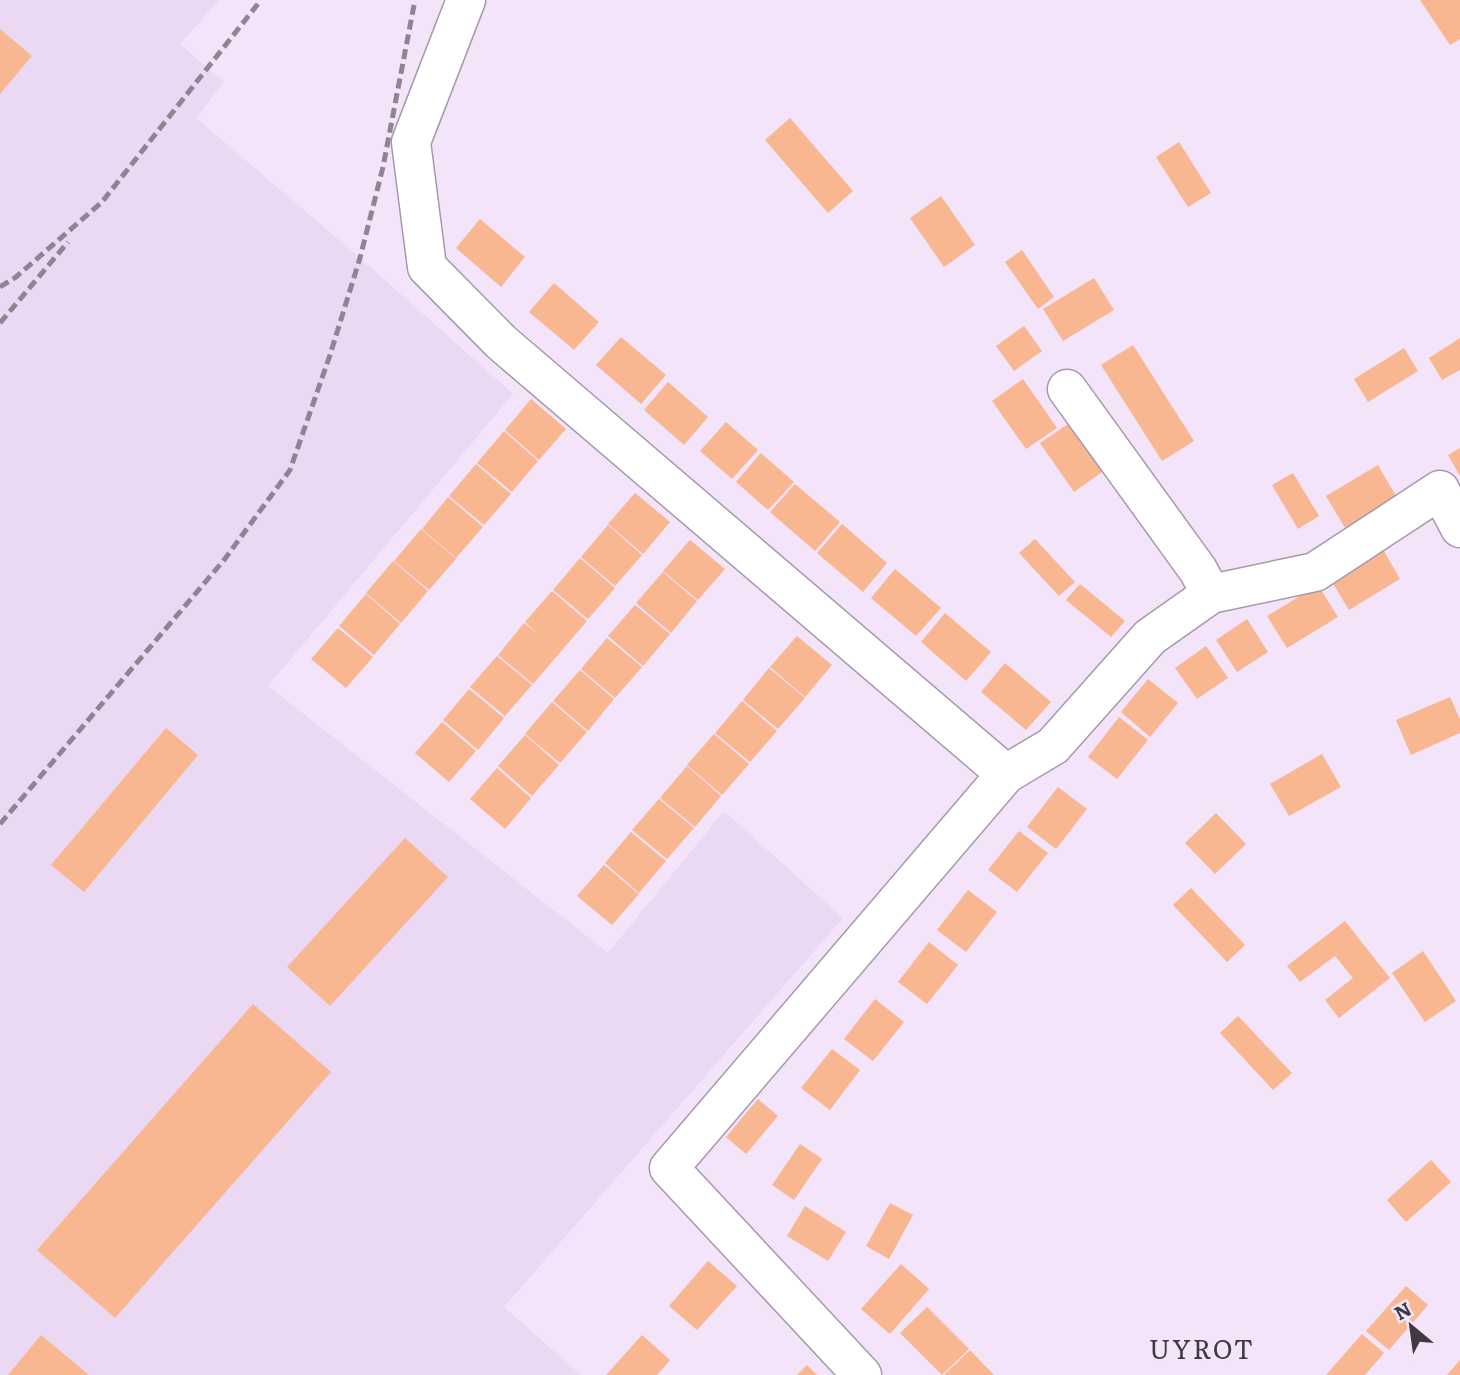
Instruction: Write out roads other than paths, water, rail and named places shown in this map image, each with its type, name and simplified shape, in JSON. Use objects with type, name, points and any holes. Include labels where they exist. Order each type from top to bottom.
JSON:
[{"type":"street","points":[[466,0],[411,142],[427,267],[501,342],[1006,774]]},
{"type":"street","points":[[1067,388],[1198,570],[1211,594]]},
{"type":"street","points":[[862,1375],[669,1168],[1006,774],[1053,746],[1150,636],[1211,594],[1315,572],[1440,490],[1460,528]]},
{"type":"railway","points":[[0,287],[16,277],[102,202],[261,0]]},
{"type":"railway","points":[[0,824],[224,560],[290,470],[360,258],[383,167],[415,0]]},
{"type":"railway","points":[[0,323],[68,242]]},
{"type":"district","name":"UYROT","points":[[1202,1350]]}]
